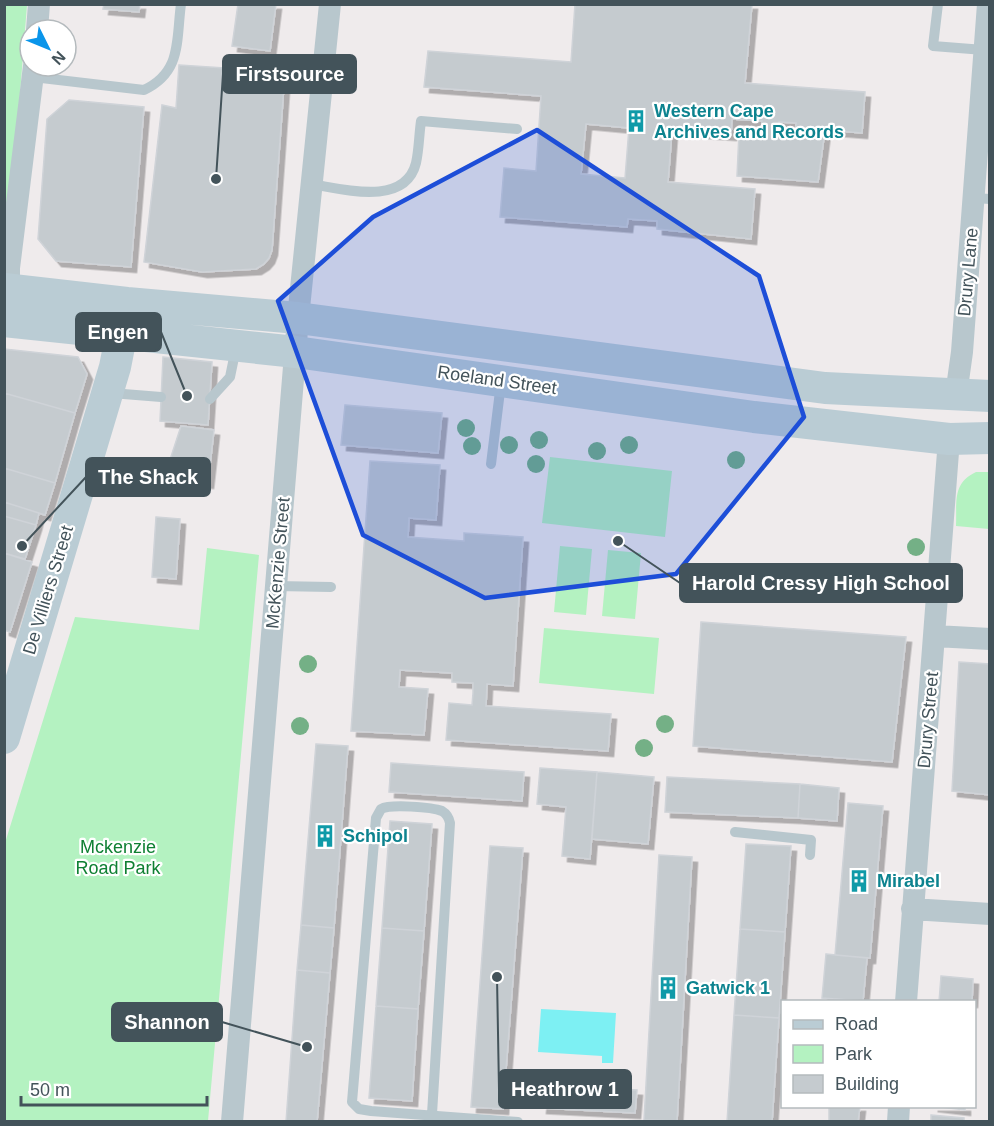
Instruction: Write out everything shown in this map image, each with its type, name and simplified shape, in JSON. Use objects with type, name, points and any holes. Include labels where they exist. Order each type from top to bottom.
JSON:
[{"type":"main road","name":"Roeland Street","points":[[7,289],[128,303],[298,318],[825,388],[990,396]]},
{"type":"main road","name":"De Villiers Street","points":[[4,738],[107,392],[128,303]]},
{"type":"main road","name":"Roeland Street","points":[[6,321],[296,352],[754,417],[949,439],[990,438]]},
{"type":"street","name":"McKenzie Street","points":[[232,1122],[298,318],[330,4]]},
{"type":"street","name":"Drury Lane","points":[[956,395],[982,198],[984,50],[988,4]]},
{"type":"street","points":[[6,321],[9,268],[33,78]]},
{"type":"street","name":"Drury Street","points":[[906,1000],[949,439]]},
{"type":"street","points":[[934,636],[990,639]]},
{"type":"street","points":[[912,909],[990,914]]},
{"type":"lane","points":[[75,78],[144,90],[159,82],[174,62],[180,4]]},
{"type":"lane","points":[[938,4],[933,46],[984,50]]},
{"type":"lane","points":[[311,184],[381,193],[405,183],[416,165],[421,121],[517,129]]},
{"type":"lane","points":[[210,399],[230,377],[237,345]]},
{"type":"lane","points":[[491,464],[501,380]]},
{"type":"lane","points":[[107,392],[161,397]]},
{"type":"lane","points":[[276,586],[331,587]]},
{"type":"lane","points":[[432,1118],[450,823],[448,817],[441,811],[389,806],[381,809],[376,818],[352,1099],[356,1107],[363,1110],[432,1118],[518,1122]]},
{"type":"lane","points":[[735,832],[811,840],[810,855]]},
{"type":"highlighted area","points":[[537,130],[759,276],[804,417],[676,574],[485,598],[363,535],[278,301],[373,217]]},
{"type":"green space","points":[[5,5],[27,5],[26,18],[18,18],[18,78],[21,78],[10,220],[5,235]]},
{"type":"green space","points":[[550,457],[672,471],[665,537],[542,523]]},
{"type":"green space","points":[[976,472],[989,472],[989,529],[956,526],[956,501],[959,488],[968,476]]},
{"type":"green space","points":[[560,546],[592,549],[586,615],[554,612]]},
{"type":"green space","name":"Mckenzie Road Park","points":[[207,548],[259,555],[208,1121],[5,1121],[5,843],[75,617],[199,630]]},
{"type":"green space","points":[[608,550],[641,553],[635,619],[602,616]]},
{"type":"green space","points":[[544,628],[659,638],[654,694],[539,683]]},
{"type":"water","points":[[541,1009],[616,1013],[613,1063],[602,1063],[602,1056],[538,1052]]},
{"type":"building","points":[[104,4],[140,4],[139,12],[103,9]]},
{"type":"building","points":[[238,4],[276,4],[270,51],[232,46]]},
{"type":"building","name":"Western Cape Archives and Records","points":[[575,4],[752,4],[745,83],[865,92],[862,133],[825,130],[818,182],[737,176],[739,133],[761,135],[762,121],[732,119],[731,135],[672,131],[668,182],[755,189],[751,239],[657,229],[657,221],[628,219],[627,227],[500,217],[504,168],[536,171],[541,96],[424,87],[428,51],[571,62]],"holes":[[[779,122],[796,123],[795,136],[778,135]],[[586,124],[629,128],[625,178],[581,174]]]},
{"type":"building","points":[[179,65],[285,72],[272,250],[264,264],[256,269],[202,272],[144,262],[162,105],[176,108]]},
{"type":"building","points":[[69,100],[144,107],[131,267],[56,261],[38,239],[47,119]]},
{"type":"building","points":[[4,349],[78,357],[87,374],[75,413],[4,393]]},
{"type":"building","points":[[163,357],[212,362],[208,425],[160,421]]},
{"type":"building","points":[[4,393],[75,413],[55,483],[4,468]]},
{"type":"building","points":[[345,405],[442,413],[438,453],[341,445]]},
{"type":"building","points":[[181,426],[214,430],[208,483],[164,478]]},
{"type":"building","points":[[370,461],[440,465],[436,520],[409,518],[408,537],[464,541],[464,533],[523,537],[513,686],[487,684],[486,706],[611,714],[608,751],[446,740],[449,703],[472,705],[473,683],[452,682],[452,673],[400,670],[399,687],[428,689],[424,735],[351,731]]},
{"type":"building","points":[[4,468],[55,483],[45,515],[4,502]]},
{"type":"building","points":[[4,502],[39,513],[36,525],[4,516]]},
{"type":"building","points":[[4,516],[36,525],[25,559],[4,553]]},
{"type":"building","points":[[156,517],[180,519],[176,579],[152,577]]},
{"type":"building","points":[[4,553],[32,562],[10,632],[4,630]]},
{"type":"building","points":[[701,622],[906,637],[892,762],[693,746]]},
{"type":"building","points":[[959,662],[990,664],[990,795],[952,791]]},
{"type":"building","name":"Schipol","points":[[316,744],[348,746],[334,928],[301,925]]},
{"type":"building","points":[[391,763],[524,772],[522,801],[389,792]]},
{"type":"building","points":[[540,768],[597,772],[590,859],[562,856],[566,807],[537,804]]},
{"type":"building","points":[[597,772],[654,777],[648,844],[592,839]]},
{"type":"building","points":[[667,777],[800,784],[798,818],[665,812]]},
{"type":"building","points":[[800,784],[839,788],[837,821],[798,818]]},
{"type":"building","name":"Mirabel","points":[[848,803],[883,806],[870,958],[835,955]]},
{"type":"building","points":[[390,821],[432,824],[424,931],[382,928]]},
{"type":"building","points":[[746,844],[791,846],[785,932],[740,929]]},
{"type":"building","points":[[490,846],[523,848],[503,1109],[471,1107]]},
{"type":"building","name":"Gatwick 1","points":[[659,855],[692,857],[677,1121],[644,1120]]},
{"type":"building","points":[[301,925],[334,928],[330,973],[297,970]]},
{"type":"building","points":[[382,928],[424,931],[418,1009],[376,1006]]},
{"type":"building","points":[[740,929],[785,932],[779,1018],[734,1015]]},
{"type":"building","points":[[826,954],[867,958],[863,1000],[822,998]]},
{"type":"building","points":[[297,970],[330,973],[317,1122],[286,1122]]},
{"type":"building","points":[[941,976],[973,979],[972,1000],[939,1000]]},
{"type":"building","points":[[376,1006],[418,1009],[412,1101],[369,1098]]},
{"type":"building","points":[[734,1015],[779,1018],[772,1122],[727,1122]]},
{"type":"building","points":[[544,1085],[637,1090],[635,1113],[541,1108]]},
{"type":"building","points":[[829,1108],[860,1108],[858,1122],[829,1122]]},
{"type":"building","points":[[931,1115],[964,1118],[964,1122],[931,1122]]},
{"type":"place","name":"Western Cape Archives and Records","points":[[636,121]]},
{"type":"place","name":"Firstsource","points":[[216,179]]},
{"type":"place","name":"Engen","points":[[187,396]]},
{"type":"place","name":"Harold Cressy High School","points":[[618,541]]},
{"type":"place","name":"The Shack","points":[[22,546]]},
{"type":"place","name":"Schipol","points":[[325,836]]},
{"type":"place","name":"Mirabel","points":[[859,881]]},
{"type":"place","name":"Heathrow 1","points":[[497,977]]},
{"type":"place","name":"Gatwick 1","points":[[668,988]]},
{"type":"place","name":"Shannon","points":[[307,1047]]}]
